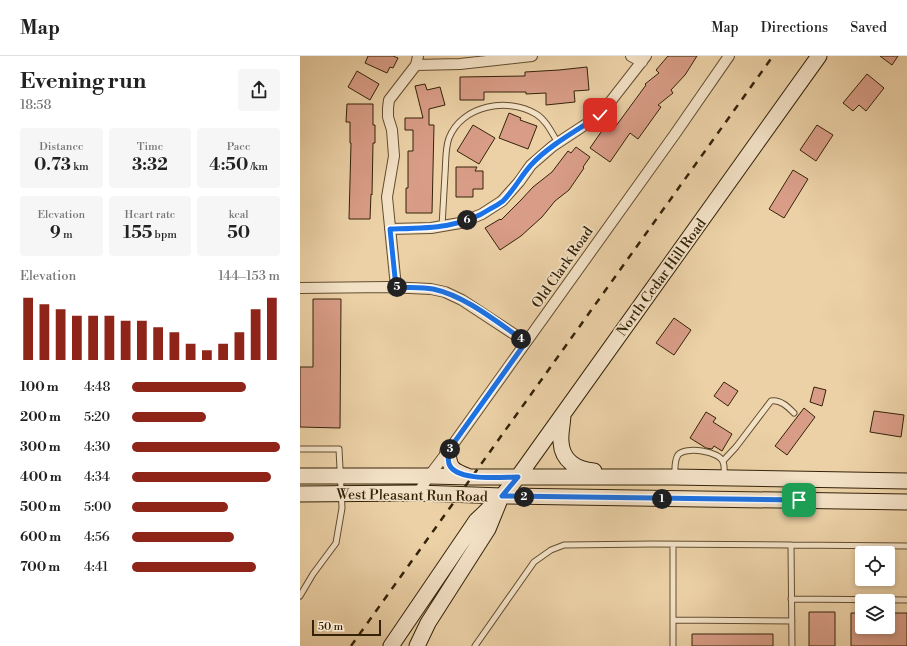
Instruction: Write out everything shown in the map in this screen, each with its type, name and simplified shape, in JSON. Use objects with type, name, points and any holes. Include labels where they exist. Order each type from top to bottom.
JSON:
[{"type":"main road","name":"North Cedar Hill Road","points":[[391,646],[476,521],[502,496],[518,477],[819,56]]},
{"type":"main road","points":[[564,413],[560,443],[565,456],[571,465],[588,471],[674,477]]},
{"type":"main road","points":[[448,451],[449,465],[455,471],[472,477]]},
{"type":"main road","name":"West Pleasant Run Road","points":[[300,476],[674,477],[907,481]]},
{"type":"main road","name":"West Pleasant Run Road","points":[[300,494],[418,493],[502,496],[907,502]]},
{"type":"main road","name":"North Cedar Hill Road","points":[[417,646],[428,622],[488,529],[502,496]]},
{"type":"street","points":[[396,287],[387,197],[394,156],[392,130],[388,117],[389,100],[417,60],[460,64],[532,56]]},
{"type":"street","points":[[390,229],[431,228],[460,223],[482,214],[502,202],[531,165],[558,143],[600,115],[644,59],[631,56]]},
{"type":"street","name":"Old Clark Road","points":[[418,493],[675,134],[729,56]]},
{"type":"street","points":[[300,288],[396,287],[431,289],[445,292],[462,300],[526,342]]},
{"type":"lane","points":[[442,226],[446,152],[449,138],[454,129],[476,110],[491,106],[503,105],[526,109],[537,115],[547,124],[558,143]]},
{"type":"lane","points":[[723,461],[736,447],[771,401],[775,400],[788,406],[794,413]]},
{"type":"lane","points":[[300,449],[339,449],[342,508],[336,543],[313,574],[300,596]]},
{"type":"lane","points":[[674,477],[674,466],[678,455],[682,451],[688,450],[710,453],[718,456],[723,461],[724,478]]},
{"type":"lane","points":[[674,544],[674,646]]},
{"type":"lane","points":[[475,646],[534,562],[551,550],[564,545],[674,544],[907,546]]},
{"type":"lane","points":[[791,545],[792,646]]},
{"type":"lane","points":[[792,599],[907,600]]},
{"type":"lane","points":[[674,620],[792,621]]},
{"type":"building","points":[[368,56],[393,56],[398,58],[393,68],[390,67],[387,73],[365,63]]},
{"type":"building","points":[[668,56],[697,56],[685,75],[671,90],[673,93],[658,105],[661,107],[638,139],[630,133],[610,162],[590,148],[606,125],[613,130],[646,85],[645,84],[659,73],[656,70]]},
{"type":"building","points":[[880,56],[898,56],[892,65]]},
{"type":"building","points":[[587,67],[589,90],[574,91],[575,102],[546,105],[546,93],[526,94],[526,92],[484,92],[484,100],[460,100],[460,77],[525,76],[525,72]]},
{"type":"building","points":[[357,71],[379,84],[370,100],[348,87]]},
{"type":"building","points":[[867,74],[884,88],[866,111],[859,105],[853,111],[843,103]]},
{"type":"building","points":[[425,84],[427,90],[440,87],[445,105],[429,109],[429,125],[434,125],[432,213],[406,213],[408,151],[413,151],[413,130],[405,130],[405,118],[423,118],[415,86]]},
{"type":"building","points":[[347,104],[373,104],[375,143],[373,143],[370,219],[349,219],[351,143],[350,122],[346,122]]},
{"type":"building","points":[[509,113],[521,118],[520,120],[537,126],[528,149],[499,138]]},
{"type":"building","points":[[473,125],[495,138],[479,164],[457,151]]},
{"type":"building","points":[[817,125],[833,135],[816,161],[800,150]]},
{"type":"building","points":[[576,147],[590,157],[569,190],[555,201],[542,217],[521,236],[500,250],[485,228],[500,219],[501,220],[533,187],[552,172],[568,151],[571,153]]},
{"type":"building","points":[[456,167],[477,167],[475,171],[483,171],[483,189],[473,189],[473,197],[456,197]]},
{"type":"building","points":[[793,170],[808,179],[784,218],[769,209]]},
{"type":"building","points":[[313,299],[341,299],[340,428],[300,427],[300,367],[313,367]]},
{"type":"building","points":[[674,318],[691,330],[674,355],[656,343]]},
{"type":"building","points":[[724,382],[738,391],[728,406],[714,396]]},
{"type":"building","points":[[814,387],[826,390],[822,406],[810,402]]},
{"type":"building","points":[[804,408],[815,417],[787,455],[775,446]]},
{"type":"building","points":[[874,411],[904,415],[901,437],[870,432]]},
{"type":"building","points":[[706,412],[716,418],[713,422],[732,434],[722,451],[714,446],[712,449],[706,448],[690,438]]},
{"type":"building","points":[[809,612],[835,612],[835,646],[809,646]]},
{"type":"building","points":[[851,613],[855,613],[855,634],[895,634],[895,613],[907,613],[907,646],[851,646]]},
{"type":"building","points":[[692,634],[773,634],[773,646],[692,646]]},
{"type":"railway","points":[[351,646],[773,56]]},
{"type":"route","points":[[600,115],[553,146],[531,165],[502,202],[482,214],[460,223],[431,228],[390,229],[396,287],[431,289],[445,292],[462,300],[526,342],[448,451],[449,465],[455,471],[472,477],[518,477],[502,496],[799,500]]}]
